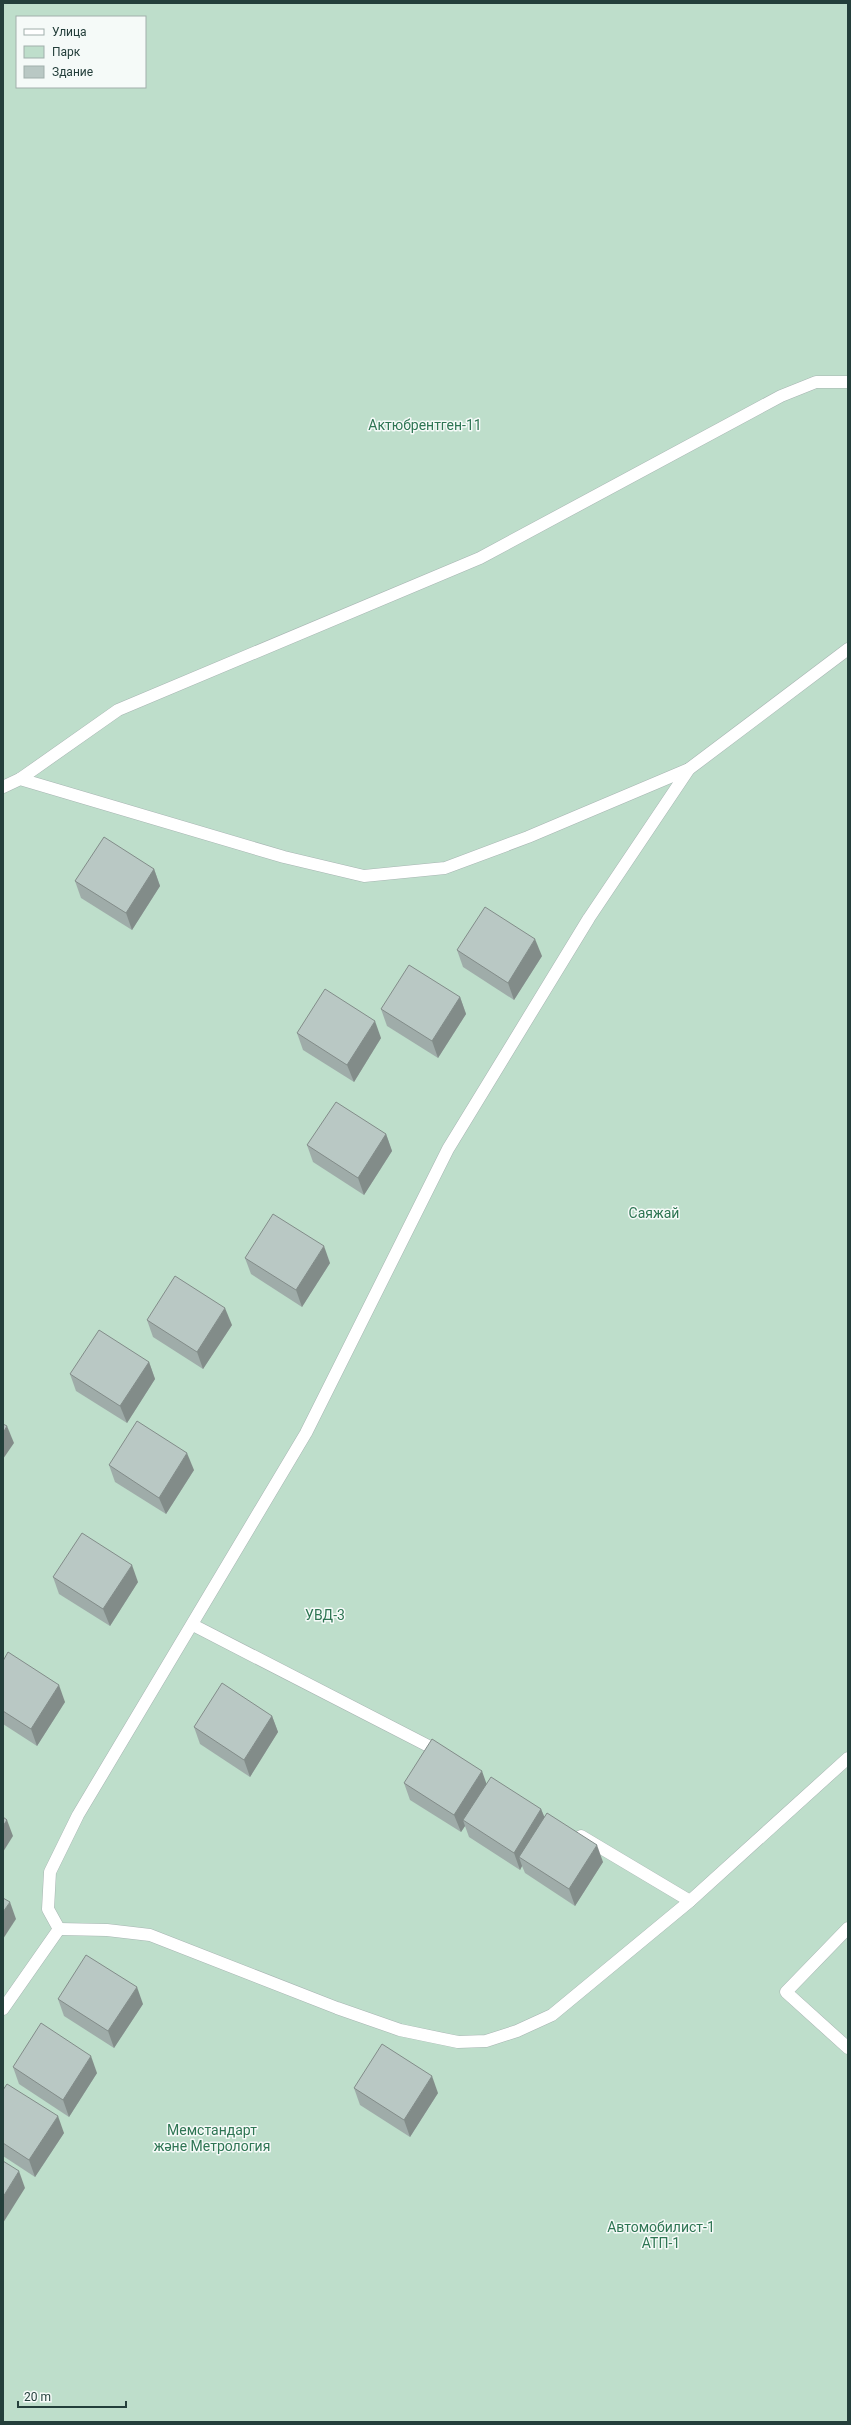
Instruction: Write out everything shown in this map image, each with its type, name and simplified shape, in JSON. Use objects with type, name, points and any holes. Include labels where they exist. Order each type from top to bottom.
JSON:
[{"type":"street","points":[[3,787],[20,779],[118,710],[480,558],[781,396],[816,382],[848,382]]},
{"type":"street","points":[[20,779],[284,857],[364,876],[444,868],[528,837],[689,769],[848,649]]},
{"type":"street","points":[[59,1929],[48,1909],[50,1872],[78,1815],[193,1625],[306,1433],[448,1148],[589,918],[689,769]]},
{"type":"street","points":[[193,1625],[454,1760]]},
{"type":"street","points":[[59,1929],[107,1930],[150,1935],[337,2008],[400,2030],[465,2042],[486,2041],[518,2031],[552,2015],[690,1901],[848,1758]]},
{"type":"street","points":[[569,1828],[690,1901]]},
{"type":"street","points":[[848,1928],[786,1992],[848,2048]]},
{"type":"street","points":[[3,2009],[59,1929]]},
{"type":"green space","points":[[3,3],[848,3],[848,2422],[3,2422]]},
{"type":"building","points":[[104,837],[154,869],[126,913],[75,881]]},
{"type":"building","points":[[485,907],[535,939],[508,983],[457,950]]},
{"type":"building","points":[[409,965],[460,997],[432,1041],[381,1009]]},
{"type":"building","points":[[325,989],[375,1021],[347,1065],[297,1033]]},
{"type":"building","points":[[336,1102],[386,1134],[358,1178],[307,1145]]},
{"type":"building","points":[[273,1214],[324,1246],[296,1290],[245,1258]]},
{"type":"building","points":[[175,1276],[225,1308],[197,1352],[147,1320]]},
{"type":"building","points":[[99,1330],[149,1362],[120,1406],[70,1374]]},
{"type":"building","points":[[137,1421],[187,1453],[159,1498],[109,1465]]},
{"type":"building","points":[[3,1424],[7,1426],[3,1433]]},
{"type":"building","points":[[82,1533],[132,1565],[103,1609],[53,1577]]},
{"type":"building","points":[[8,1652],[59,1685],[31,1729],[3,1711],[3,1661]]},
{"type":"building","points":[[222,1683],[272,1716],[244,1760],[194,1727]]},
{"type":"building","points":[[432,1739],[482,1771],[454,1815],[404,1783]]},
{"type":"building","points":[[491,1777],[541,1809],[514,1853],[463,1820]]},
{"type":"building","points":[[547,1813],[597,1845],[569,1889],[519,1857]]},
{"type":"building","points":[[3,1817],[7,1820],[3,1826]]},
{"type":"building","points":[[3,1898],[10,1902],[3,1912]]},
{"type":"building","points":[[86,1955],[137,1987],[108,2031],[58,1999]]},
{"type":"building","points":[[41,2023],[91,2056],[63,2100],[13,2067]]},
{"type":"building","points":[[382,2044],[432,2076],[404,2120],[354,2088]]},
{"type":"building","points":[[7,2084],[58,2116],[29,2160],[3,2143],[3,2090]]},
{"type":"building","points":[[3,2161],[19,2171],[3,2197]]},
{"type":"park label","name":"Актюбрентген-11","points":[[425,425]]},
{"type":"park label","name":"Саяжай","points":[[654,1213]]},
{"type":"park label","name":"УВД-3","points":[[325,1615]]},
{"type":"park label","name":"Мемстандарт және Метрология","points":[[212,2138]]},
{"type":"park label","name":"Автомобилист-1 АТП-1","points":[[661,2236]]}]
